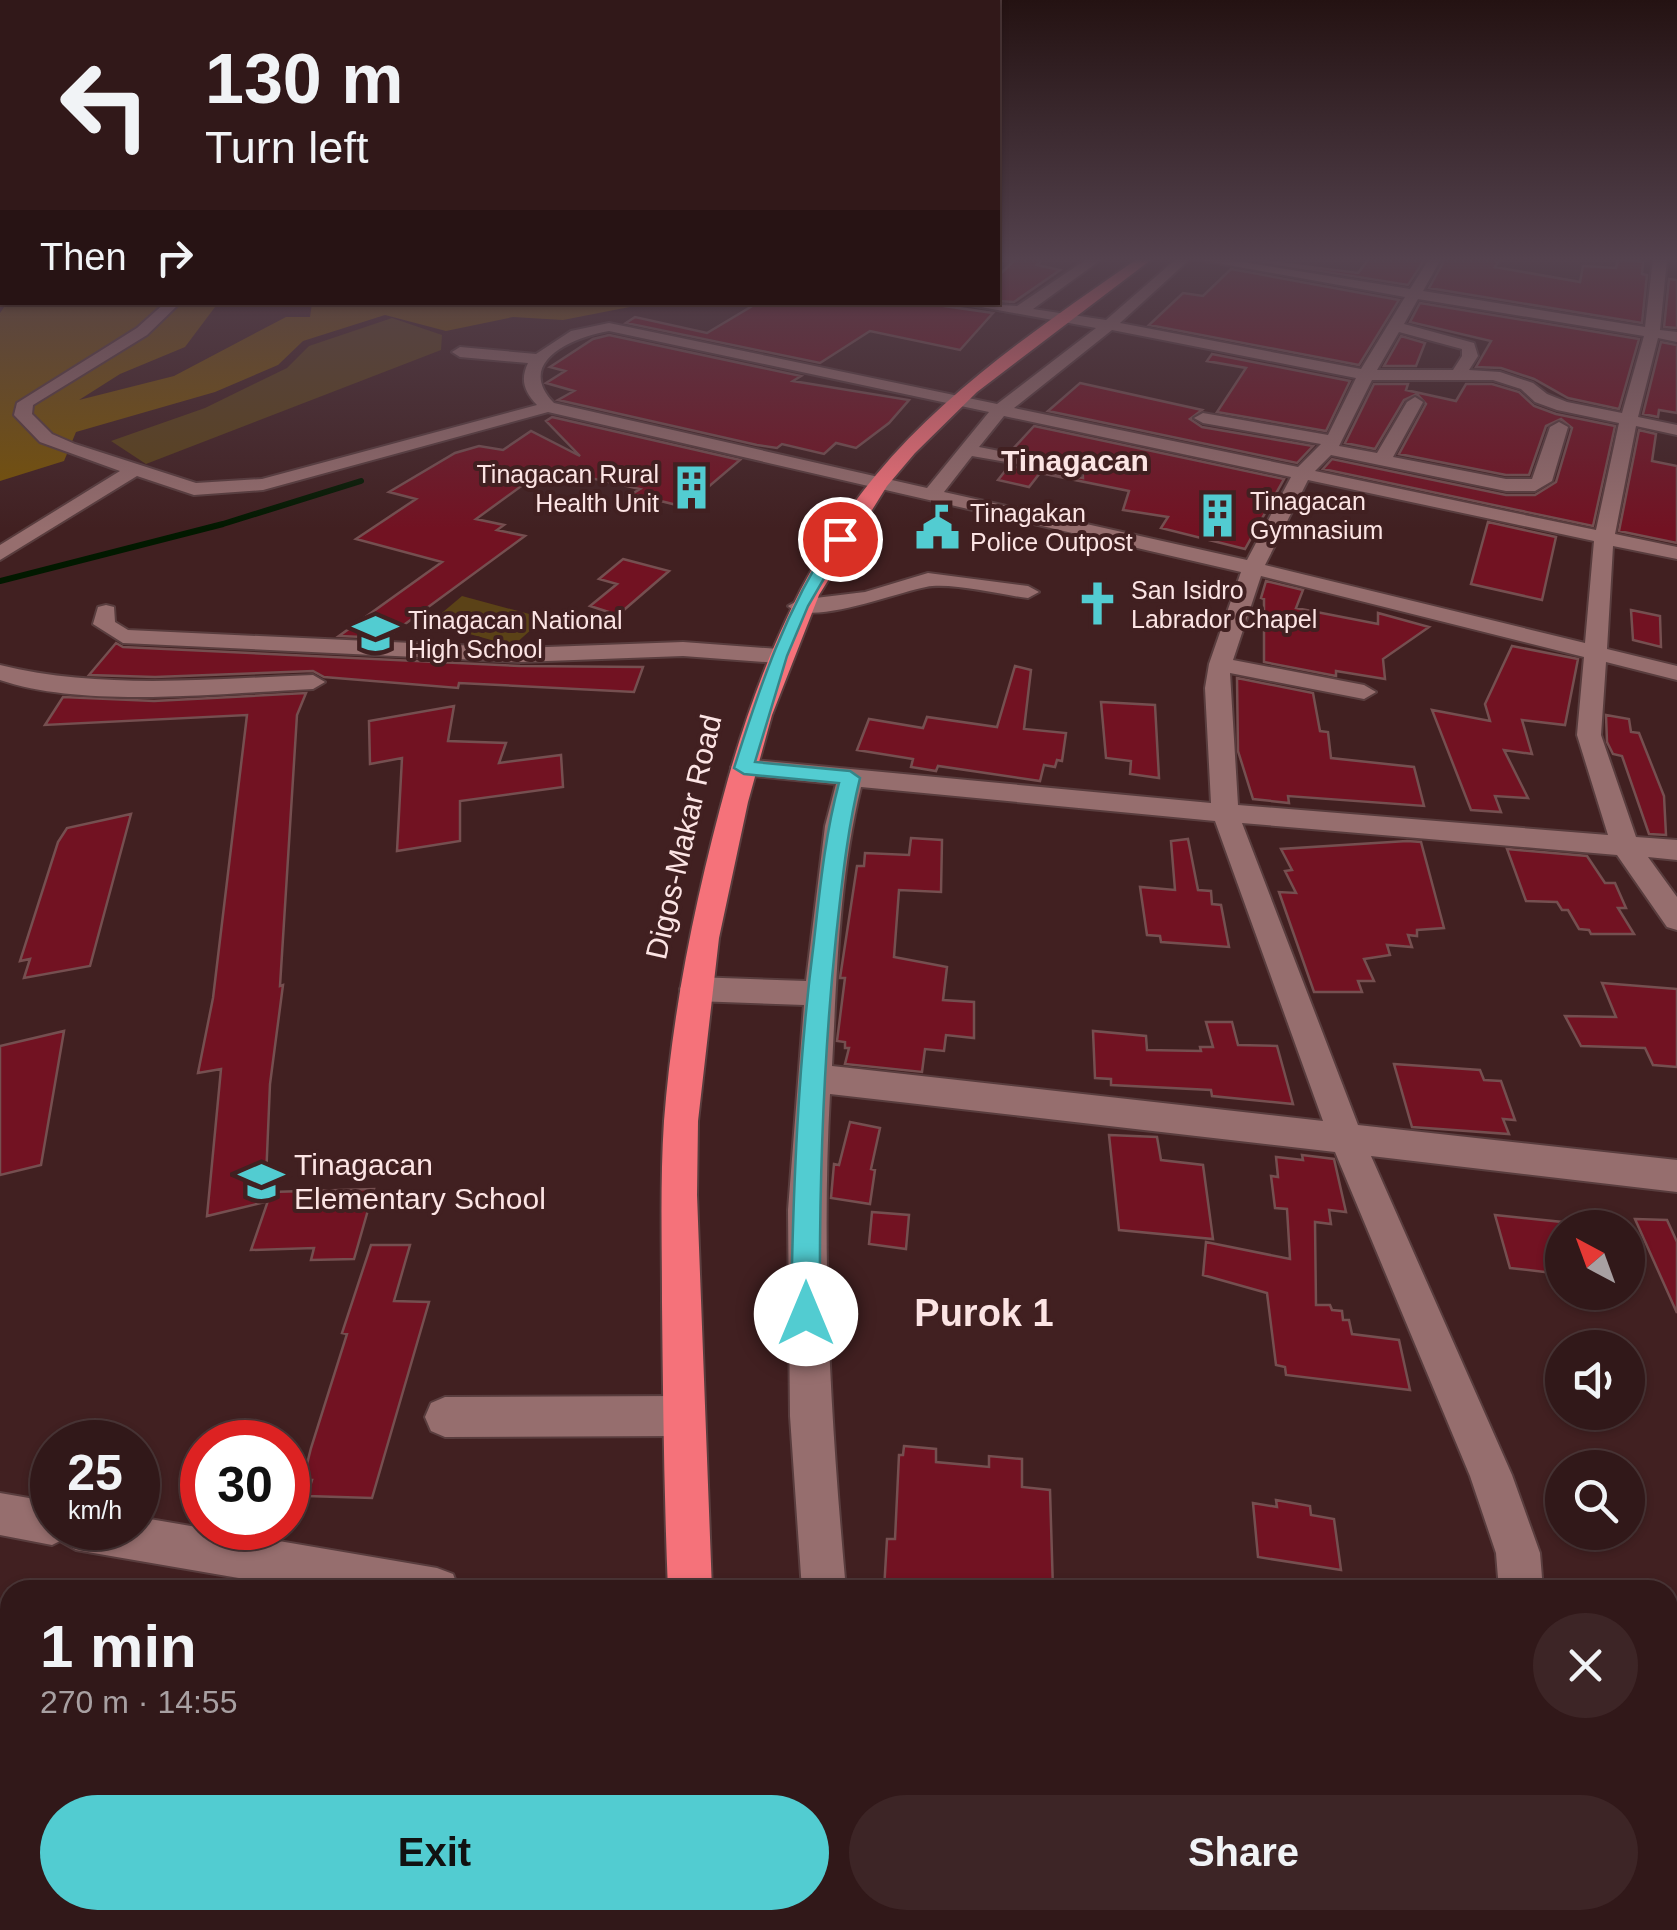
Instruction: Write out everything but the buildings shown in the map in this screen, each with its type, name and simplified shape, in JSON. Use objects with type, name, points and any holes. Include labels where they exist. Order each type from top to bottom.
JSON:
[{"type":"highway","name":"Digos-Makar Road","points":[[690,1580],[682,1416],[679,1166],[694,989],[710,899],[744,768],[778,656],[800,606],[881,481],[956,403],[1024,349]]},
{"type":"street","points":[[109,349],[58,377],[25,403],[23,415],[30,427],[46,438],[194,489],[262,484],[548,407]]},
{"type":"street","points":[[554,349],[538,359],[530,375],[536,398],[548,407],[1253,568],[1677,673]]},
{"type":"street","points":[[710,349],[1677,553]]},
{"type":"street","points":[[932,493],[998,412],[1078,349]]},
{"type":"street","points":[[1233,349],[1366,375],[1504,377],[1553,403],[1677,430]]},
{"type":"street","points":[[1383,349],[1331,445],[1300,475],[1253,568],[1220,664],[1216,688],[1226,813],[1347,1141],[1491,1476],[1518,1554],[1521,1580]]},
{"type":"street","points":[[1456,377],[1470,356],[1469,349]]},
{"type":"street","points":[[1648,349],[1604,538],[1589,734],[1625,845],[1677,919]]},
{"type":"street","points":[[460,352],[538,359]]},
{"type":"street","points":[[1384,458],[1415,402]]},
{"type":"street","points":[[1204,418],[1506,484],[1542,484],[1558,427]]},
{"type":"street","points":[[967,450],[1075,471]]},
{"type":"street","points":[[0,554],[136,469]]},
{"type":"street","points":[[800,606],[867,598],[928,579],[1028,592]]},
{"type":"street","points":[[106,612],[104,624],[124,636],[520,655],[683,650],[778,656]]},
{"type":"street","points":[[268,684],[295,643]]},
{"type":"street","points":[[1220,664],[1364,692]]},
{"type":"street","points":[[0,672],[14,679],[70,685],[313,682]]},
{"type":"street","points":[[744,768],[1677,850]]},
{"type":"street","points":[[823,1580],[806,1314],[806,1210],[819,993],[838,826],[850,778]]},
{"type":"street","points":[[694,989],[819,993]]},
{"type":"street","points":[[814,1078],[1677,1176]]},
{"type":"street","points":[[445,1416],[682,1416]]},
{"type":"street","points":[[0,1514],[30,1520]]},
{"type":"street","points":[[160,1542],[379,1580]]},
{"type":"shaded area","points":[[0,349],[180,349],[120,374],[79,400],[174,376],[225,349],[295,349],[278,365],[215,392],[76,432],[64,461],[0,481]]},
{"type":"shaded area","points":[[306,349],[441,349],[146,464],[111,441],[205,408],[287,368]]},
{"type":"shaded area","points":[[462,596],[544,618],[513,646],[430,623]]},
{"type":"waterway","points":[[0,581],[223,524],[361,481]]},
{"type":"place","name":"Tinagacan Rural Health Unit","points":[[692,488]]},
{"type":"place","name":"Tinagacan Gymnasium","points":[[1217,515]]},
{"type":"place","name":"Tinagakan Police Outpost","points":[[937,527]]},
{"type":"place","name":"San Isidro Labrador Chapel","points":[[1098,604]]},
{"type":"place","name":"Tinagacan National High School","points":[[375,634]]},
{"type":"place","name":"Tinagacan Elementary School","points":[[261,1182]]},
{"type":"district","name":"Tinagacan","points":[[1075,461]]},
{"type":"district","name":"Purok 1","points":[[984,1313]]},
{"type":"route","points":[[806,1314],[806,1210],[819,993],[838,826],[850,778],[744,768],[778,656],[800,606],[840,539]]}]
